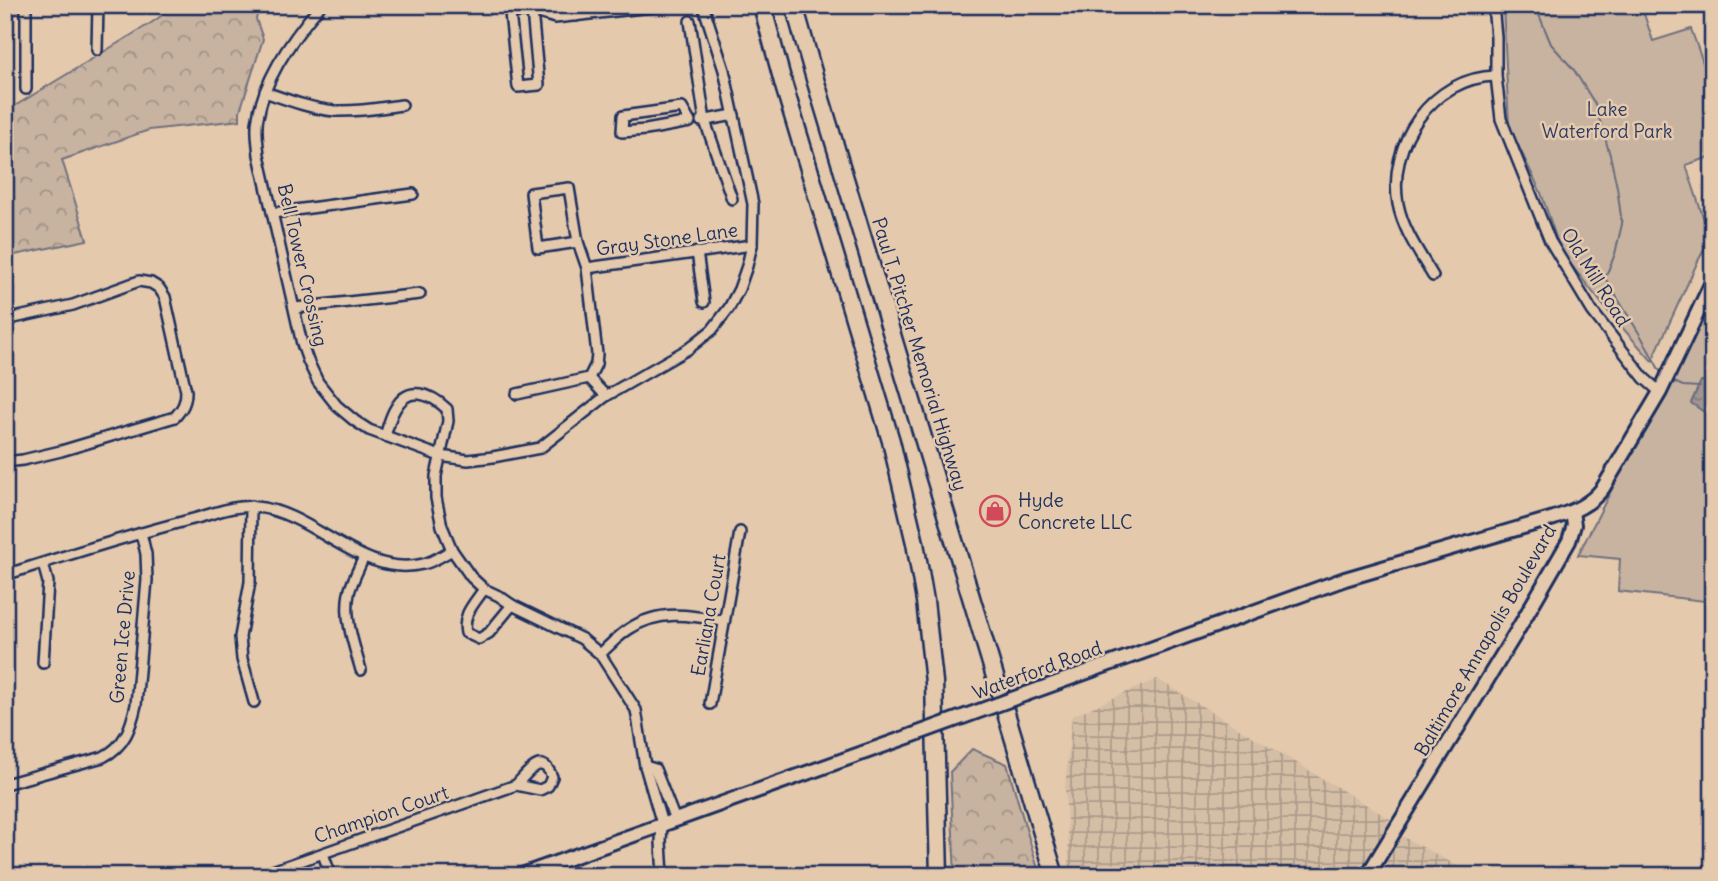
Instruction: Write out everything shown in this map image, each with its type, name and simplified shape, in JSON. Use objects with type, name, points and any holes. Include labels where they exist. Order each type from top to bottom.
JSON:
[{"type":"highway","points":[[762,5],[891,441],[915,542],[925,600],[934,682],[939,876]]},
{"type":"highway","name":"Paul T. Pitcher Memorial Highway","points":[[794,5],[1055,876]]},
{"type":"main road","name":"Baltimore Annapolis Boulevard","points":[[1367,876],[1569,541],[1574,525],[1572,512],[1594,499],[1603,488],[1660,392],[1713,281]]},
{"type":"main road","name":"Waterford Road","points":[[519,876],[1345,579],[1572,512]]},
{"type":"street","points":[[26,5],[26,89]]},
{"type":"street","points":[[97,5],[97,50]]},
{"type":"street","name":"Bell Tower Crossing","points":[[321,5],[276,69],[257,118],[259,155],[302,344],[318,382],[346,414],[369,430],[440,456],[468,460],[540,448],[606,396],[688,349],[712,330],[739,289],[752,245],[753,204],[724,69],[703,5]]},
{"type":"street","points":[[575,5],[576,16]]},
{"type":"street","points":[[532,11],[539,85],[519,87],[510,13],[532,11],[555,18],[670,5]]},
{"type":"street","name":"Old Mill Road","points":[[1493,5],[1501,118],[1550,242],[1592,311],[1644,377],[1660,392]]},
{"type":"street","points":[[690,21],[705,121],[732,199]]},
{"type":"street","points":[[1433,276],[1400,212],[1396,187],[1399,155],[1411,128],[1440,95],[1476,78],[1496,76]]},
{"type":"street","points":[[265,92],[301,104],[335,111],[402,105]]},
{"type":"street","points":[[690,122],[682,108],[623,116],[622,132],[705,121],[733,114]]},
{"type":"street","points":[[578,242],[538,248],[531,192],[569,188],[578,242],[587,268],[597,354],[589,379]]},
{"type":"street","points":[[273,213],[413,194]]},
{"type":"street","name":"Gray Stone Lane","points":[[587,268],[752,245]]},
{"type":"street","points":[[697,252],[704,302]]},
{"type":"street","points":[[5,320],[73,305],[139,281],[150,283],[159,288],[165,297],[186,400],[175,417],[61,451],[5,462]]},
{"type":"street","points":[[295,308],[420,293]]},
{"type":"street","points":[[589,379],[606,396]]},
{"type":"street","points":[[517,394],[589,379]]},
{"type":"street","points":[[385,436],[395,407],[406,395],[414,393],[430,396],[447,409],[448,421],[436,476],[436,498],[442,526],[452,550],[471,577],[484,589],[582,639],[600,654],[636,709],[645,766],[668,822],[661,842],[663,876]]},
{"type":"street","points":[[251,506],[250,582],[240,637],[242,659],[254,702]]},
{"type":"street","name":"Green Ice Drive","points":[[5,576],[141,533],[233,508],[251,506],[285,515],[364,557],[397,566],[424,564],[452,550]]},
{"type":"street","name":"Earliana Court","points":[[710,704],[740,532]]},
{"type":"street","name":"Green Ice Drive","points":[[5,784],[103,757],[116,749],[128,732],[136,705],[147,580],[146,554],[141,533]]},
{"type":"street","points":[[361,670],[347,612],[350,591],[364,557]]},
{"type":"street","points":[[43,564],[48,582],[43,663]]},
{"type":"street","points":[[484,589],[466,615],[466,634],[479,639],[489,633],[512,605]]},
{"type":"street","points":[[600,654],[633,626],[665,615],[689,614],[723,621]]},
{"type":"street","name":"Champion Court","points":[[258,876],[516,785]]},
{"type":"street","points":[[323,854],[331,876]]},
{"type":"shaded area","points":[[1157,679],[1395,822],[1360,876],[1070,876],[1065,787],[1072,716]]},
{"type":"shaded area","points":[[1402,836],[1476,876],[1378,876]]},
{"type":"green space","points":[[177,5],[260,5],[256,19],[263,39],[240,111],[240,120],[149,130],[62,160],[87,240],[5,257],[5,112]]},
{"type":"green space","name":"Lake Waterford Park","points":[[1503,5],[1641,5],[1653,41],[1691,29],[1713,91],[1713,156],[1686,165],[1710,238],[1652,361],[1561,252],[1541,193],[1509,126]]},
{"type":"green space","points":[[1713,294],[1713,602],[1618,591],[1620,559],[1578,555],[1615,483],[1666,397]]},
{"type":"green space","points":[[972,749],[1007,764],[1040,876],[955,876],[950,772]]},
{"type":"water","points":[[1701,381],[1713,386],[1713,402],[1707,414],[1691,403]]},
{"type":"waterway","points":[[1535,5],[1551,44],[1574,70],[1595,104],[1610,155],[1622,224],[1615,254],[1605,278],[1662,375]]},
{"type":"waterway","points":[[1672,381],[1683,386],[1700,387]]},
{"type":"place","name":"Hyde Concrete LLC","points":[[995,511]]}]
